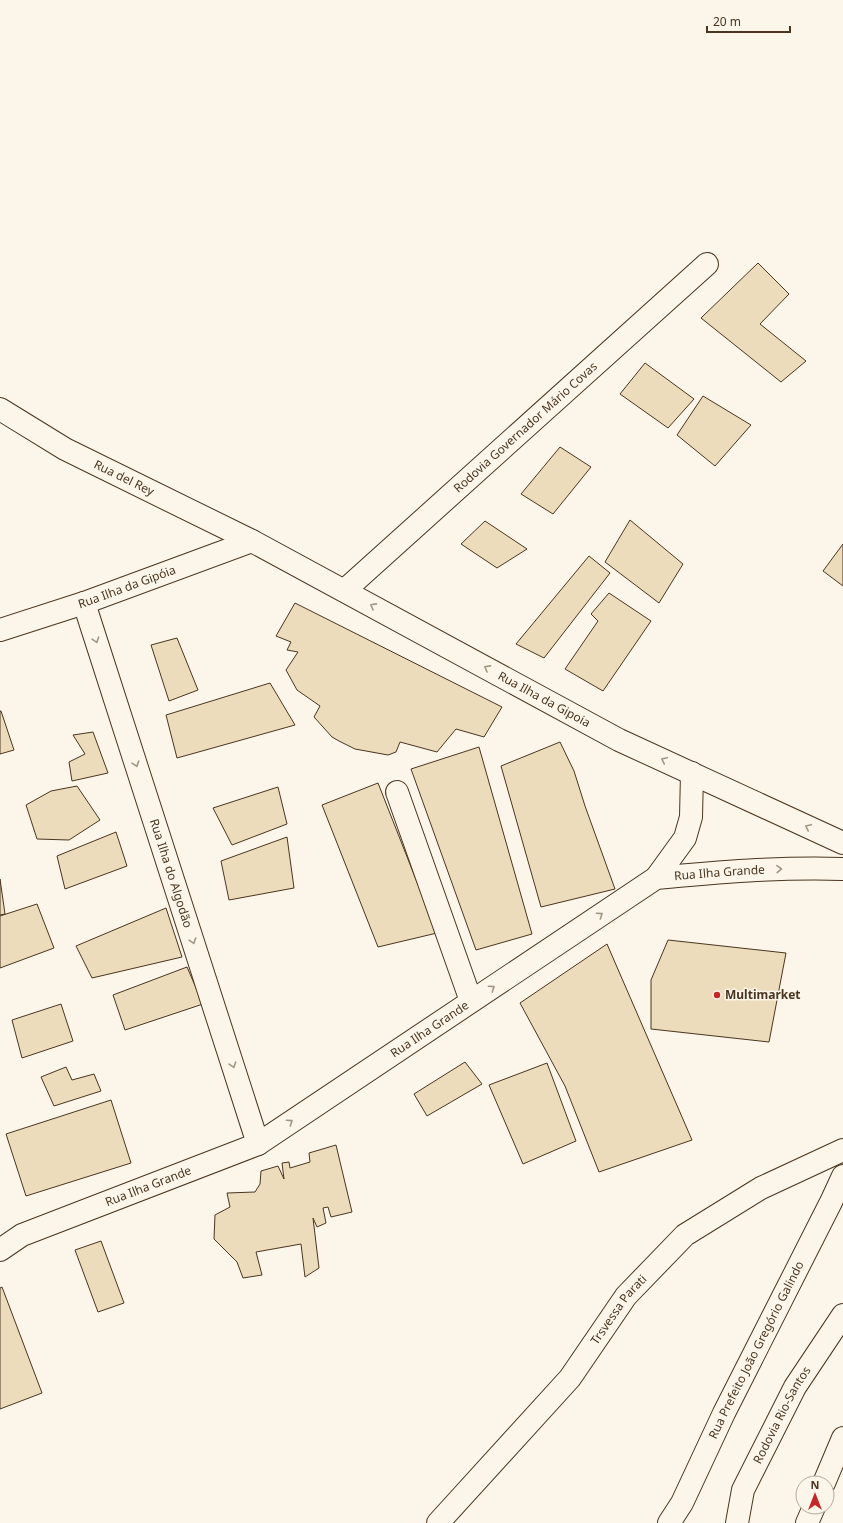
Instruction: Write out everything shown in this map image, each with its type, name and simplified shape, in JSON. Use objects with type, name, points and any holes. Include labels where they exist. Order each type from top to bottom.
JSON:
[{"type":"main road","name":"Rodovia Governador Mário Covas","points":[[345,590],[707,264]]},
{"type":"main road","name":"Rua del Rey","points":[[0,409],[65,449],[252,541]]},
{"type":"main road","name":"Rua Ilha da Gipoia","points":[[252,541],[345,590],[619,740],[843,843]]},
{"type":"main road","name":"Rua Ilha da Gipóia","points":[[0,630],[84,603],[252,541]]},
{"type":"main road","name":"Rua Ilha do Algodão","points":[[84,603],[258,1144]]},
{"type":"main road","points":[[656,878],[685,838],[691,817],[692,773]]},
{"type":"main road","points":[[396,792],[471,1001]]},
{"type":"main road","name":"Rua Ilha Grande","points":[[0,1250],[22,1235],[258,1144],[656,878],[730,871],[806,868],[843,869]]},
{"type":"main road","name":"Trsvessa Parati","points":[[438,1523],[570,1378],[626,1296],[685,1235],[761,1188],[843,1150]]},
{"type":"main road","name":"Rua Prefeito João Gregório Galindo","points":[[669,1523],[680,1513],[724,1413],[828,1209],[843,1176]]},
{"type":"main road","name":"Rua Ilha Grande","points":[[0,1234],[22,1235]]},
{"type":"main road","name":"Rodovia Rio-Santos","points":[[737,1523],[743,1490],[791,1394],[843,1315]]},
{"type":"main road","points":[[827,1475],[843,1438]]},
{"type":"building","points":[[758,263],[789,294],[760,324],[806,361],[781,382],[701,318]]},
{"type":"building","points":[[645,363],[694,399],[668,428],[620,394]]},
{"type":"building","points":[[703,396],[751,425],[715,466],[677,435]]},
{"type":"building","points":[[560,447],[591,467],[553,514],[521,494]]},
{"type":"building","points":[[630,520],[683,564],[659,603],[605,562]]},
{"type":"building","points":[[485,521],[527,549],[497,568],[461,544]]},
{"type":"building","points":[[843,544],[843,586],[823,571]]},
{"type":"building","points":[[589,556],[610,573],[544,658],[516,644]]},
{"type":"building","points":[[609,593],[651,621],[603,691],[565,669],[598,621],[591,614]]},
{"type":"building","points":[[295,603],[502,707],[484,737],[456,729],[437,752],[400,742],[396,752],[388,755],[355,749],[332,737],[314,717],[320,706],[297,690],[286,670],[298,652],[287,650],[291,642],[276,636]]},
{"type":"building","points":[[177,638],[198,690],[169,701],[151,645]]},
{"type":"building","points":[[270,683],[295,725],[177,758],[166,715]]},
{"type":"building","points":[[0,711],[14,750],[0,754]]},
{"type":"building","points":[[93,732],[108,773],[72,781],[69,762],[85,754],[73,735]]},
{"type":"building","points":[[560,742],[574,771],[615,889],[541,907],[501,766]]},
{"type":"building","points":[[479,747],[532,934],[476,950],[411,769]]},
{"type":"building","points":[[378,783],[437,933],[378,947],[322,805]]},
{"type":"building","points":[[77,786],[100,820],[69,840],[37,839],[26,805],[51,791]]},
{"type":"building","points":[[278,787],[287,824],[232,845],[213,808]]},
{"type":"building","points":[[116,832],[127,866],[65,889],[57,856]]},
{"type":"building","points":[[287,837],[294,888],[229,900],[221,861]]},
{"type":"building","points":[[0,879],[5,914],[0,915]]},
{"type":"building","points":[[37,904],[54,948],[0,968],[0,916]]},
{"type":"building","points":[[166,908],[182,957],[92,978],[76,946]]},
{"type":"building","points":[[668,940],[786,953],[769,1042],[651,1029],[651,980]]},
{"type":"building","points":[[607,944],[692,1140],[599,1172],[565,1086],[520,1003]]},
{"type":"building","points":[[187,967],[203,1004],[125,1030],[113,995]]},
{"type":"building","points":[[61,1004],[73,1041],[22,1058],[12,1020]]},
{"type":"building","points":[[465,1062],[482,1084],[427,1116],[414,1094]]},
{"type":"building","points":[[547,1063],[576,1141],[523,1164],[489,1085]]},
{"type":"building","points":[[66,1067],[72,1080],[94,1074],[101,1091],[54,1106],[41,1077]]},
{"type":"building","points":[[111,1100],[131,1163],[26,1196],[6,1134]]},
{"type":"building","points":[[336,1145],[352,1212],[331,1217],[328,1207],[323,1208],[326,1223],[317,1227],[313,1218],[319,1268],[305,1277],[301,1244],[256,1252],[262,1275],[243,1278],[237,1262],[214,1239],[215,1215],[230,1207],[227,1193],[255,1192],[260,1184],[261,1171],[278,1166],[284,1179],[282,1163],[289,1162],[290,1168],[310,1162],[309,1153]]},
{"type":"building","points":[[101,1241],[124,1303],[98,1312],[75,1250]]},
{"type":"building","points":[[2,1287],[42,1393],[0,1409],[0,1288]]},
{"type":"place","name":"Multimarket","points":[[717,995]]}]
